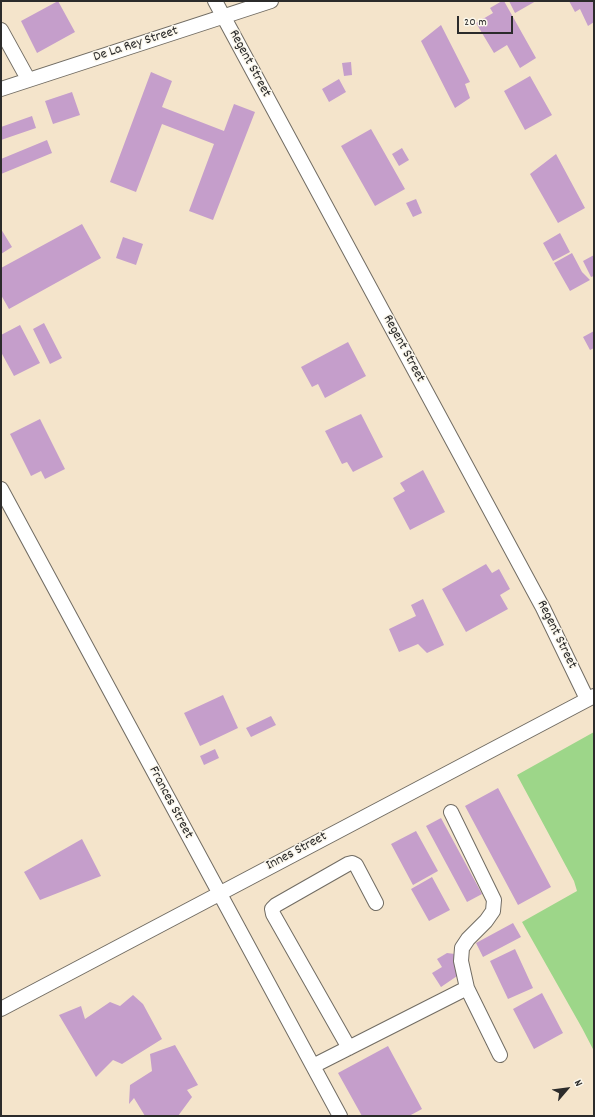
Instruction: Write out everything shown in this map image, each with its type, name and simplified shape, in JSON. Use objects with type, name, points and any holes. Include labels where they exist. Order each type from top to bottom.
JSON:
[{"type":"street","name":"Regent Street","points":[[215,1],[544,608],[590,698]]},
{"type":"street","name":"De La Rey Street","points":[[1,89],[271,1]]},
{"type":"street","points":[[1,30],[28,80]]},
{"type":"street","name":"Frances Street","points":[[1,489],[340,1116]]},
{"type":"street","name":"Innes Street","points":[[1,1009],[590,698]]},
{"type":"street","points":[[450,812],[494,900],[493,912],[468,939],[462,948],[461,961],[467,988],[500,1056]]},
{"type":"street","points":[[349,1048],[273,914],[272,909],[276,905],[352,863],[356,865],[376,903]]},
{"type":"street","points":[[313,1066],[467,988]]},
{"type":"green space","points":[[594,732],[594,1051],[522,922],[577,891],[574,881],[517,775]]},
{"type":"building","points":[[58,1],[75,32],[37,53],[21,21]]},
{"type":"building","points":[[504,1],[536,58],[520,68],[507,45],[494,53],[476,23],[493,13],[490,8]]},
{"type":"building","points":[[509,1],[536,1],[515,13]]},
{"type":"building","points":[[569,1],[594,1],[594,22],[588,26],[580,9],[575,12]]},
{"type":"building","points":[[441,25],[470,82],[465,84],[470,98],[455,108],[421,41]]},
{"type":"building","points":[[351,62],[352,75],[344,76],[342,63]]},
{"type":"building","points":[[151,72],[172,81],[162,107],[224,131],[234,104],[255,112],[213,220],[189,211],[214,144],[162,124],[136,192],[110,182]]},
{"type":"building","points":[[530,76],[552,115],[525,130],[504,91]]},
{"type":"building","points":[[339,79],[346,92],[329,102],[322,89]]},
{"type":"building","points":[[72,92],[80,115],[53,124],[45,101]]},
{"type":"building","points":[[32,116],[36,128],[1,140],[1,127]]},
{"type":"building","points":[[371,129],[405,189],[375,206],[341,146]]},
{"type":"building","points":[[47,140],[52,153],[1,174],[1,159]]},
{"type":"building","points":[[402,148],[409,160],[399,166],[392,154]]},
{"type":"building","points":[[556,154],[585,208],[558,223],[530,174]]},
{"type":"building","points":[[416,199],[422,213],[413,217],[406,203]]},
{"type":"building","points":[[82,224],[101,258],[9,309],[1,295],[1,268]]},
{"type":"building","points":[[1,229],[12,247],[1,254]]},
{"type":"building","points":[[560,233],[570,252],[553,261],[543,243]]},
{"type":"building","points":[[123,237],[143,244],[136,265],[116,258]]},
{"type":"building","points":[[572,253],[582,272],[590,280],[570,291],[554,263]]},
{"type":"building","points":[[594,255],[594,276],[591,277],[583,261]]},
{"type":"building","points":[[44,323],[62,358],[50,364],[33,329]]},
{"type":"building","points":[[20,325],[40,363],[14,376],[1,352],[1,335]]},
{"type":"building","points":[[594,331],[594,348],[590,350],[583,337]]},
{"type":"building","points":[[348,342],[366,376],[325,398],[318,384],[312,387],[301,367]]},
{"type":"building","points":[[361,414],[383,457],[353,472],[347,462],[342,464],[325,431]]},
{"type":"building","points":[[40,419],[65,469],[45,479],[41,471],[31,476],[10,434]]},
{"type":"building","points":[[423,470],[445,512],[410,530],[393,498],[405,491],[400,483]]},
{"type":"building","points":[[486,564],[492,573],[499,569],[510,589],[500,595],[508,609],[466,632],[442,589]]},
{"type":"building","points":[[423,599],[444,645],[427,653],[418,644],[399,652],[389,629],[416,616],[411,605]]},
{"type":"building","points":[[223,695],[238,728],[200,746],[184,713]]},
{"type":"building","points":[[271,716],[276,725],[251,737],[246,728]]},
{"type":"building","points":[[215,749],[219,758],[204,765],[200,756]]},
{"type":"building","points":[[498,788],[551,887],[518,905],[465,806]]},
{"type":"building","points":[[441,818],[482,894],[467,902],[426,826]]},
{"type":"building","points":[[416,831],[438,871],[413,885],[391,844]]},
{"type":"building","points":[[82,839],[101,876],[40,900],[24,872]]},
{"type":"building","points":[[432,877],[450,910],[429,921],[411,889]]},
{"type":"building","points":[[513,923],[521,937],[483,957],[476,943]]},
{"type":"building","points":[[515,949],[533,988],[508,999],[490,961]]},
{"type":"building","points":[[447,953],[455,954],[460,974],[441,987],[432,973],[442,967],[437,959]]},
{"type":"building","points":[[542,993],[563,1033],[534,1049],[513,1009]]},
{"type":"building","points":[[133,995],[143,1004],[162,1039],[122,1064],[113,1060],[96,1077],[59,1015],[81,1006],[85,1019],[110,1002],[120,1006]]},
{"type":"building","points":[[175,1045],[198,1085],[187,1090],[192,1097],[178,1116],[145,1116],[134,1098],[129,1104],[130,1085],[152,1071],[150,1054]]},
{"type":"building","points":[[388,1046],[422,1109],[409,1116],[362,1116],[338,1073]]}]
